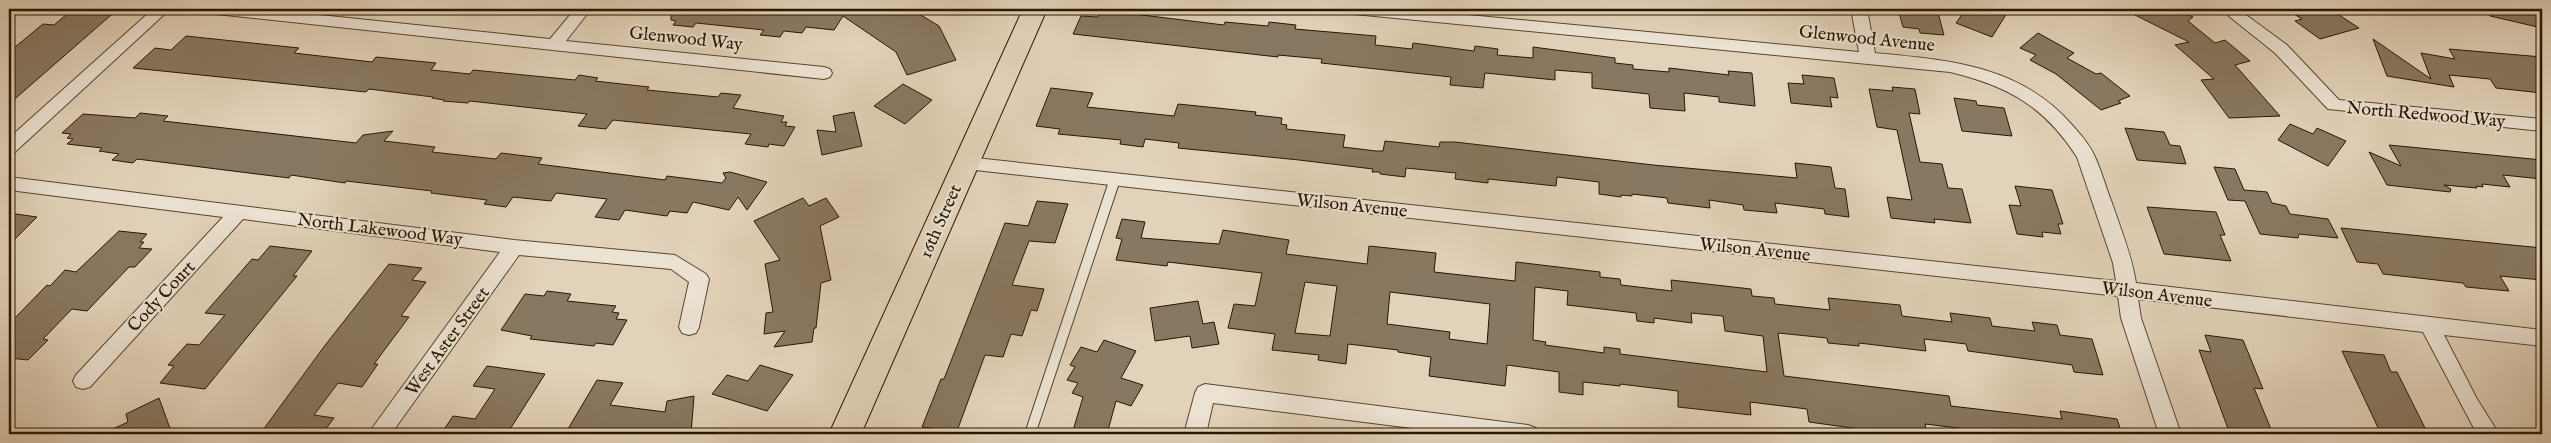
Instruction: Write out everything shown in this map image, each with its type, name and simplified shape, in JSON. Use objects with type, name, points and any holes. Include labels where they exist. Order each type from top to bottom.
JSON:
[{"type":"main road","name":"16th Street","points":[[845,434],[1035,9]]},
{"type":"street","points":[[9,148],[162,9]]},
{"type":"street","name":"Glenwood Way","points":[[216,9],[824,73]]},
{"type":"street","points":[[554,44],[582,9]]},
{"type":"street","name":"Glenwood Avenue","points":[[1354,9],[1950,66],[1986,76],[2014,88]]},
{"type":"street","points":[[1859,9],[1868,58]]},
{"type":"street","name":"North Redwood Way","points":[[2228,9],[2281,48],[2334,105],[2542,125]]},
{"type":"street","points":[[2014,88],[2051,111],[2086,156],[2122,263],[2128,290],[2131,318],[2170,434]]},
{"type":"street","name":"Wilson Avenue","points":[[966,163],[2128,290],[2542,338]]},
{"type":"street","name":"North Lakewood Way","points":[[9,182],[514,247],[675,262],[698,279],[689,327]]},
{"type":"street","name":"Cody Court","points":[[83,381],[240,211]]},
{"type":"street","name":"West Aster Street","points":[[379,434],[514,247]]},
{"type":"street","points":[[2430,326],[2470,405],[2488,434]]},
{"type":"street","points":[[1195,434],[1205,393],[1528,434]]},
{"type":"lane","points":[[1030,434],[1115,179]]},
{"type":"building","points":[[73,9],[118,9],[9,104],[9,52],[43,24],[54,25]]},
{"type":"building","points":[[671,9],[911,9],[939,26],[956,60],[907,75],[896,52],[843,16],[834,30],[806,27],[802,33],[784,31],[780,37],[760,35],[764,30],[696,23],[693,27],[673,25],[676,21],[671,20]]},
{"type":"building","points":[[1898,9],[1937,9],[1944,35],[1920,33],[1919,29],[1903,27]]},
{"type":"building","points":[[1966,9],[1996,9],[2007,13],[1992,37],[1956,23]]},
{"type":"building","points":[[2123,9],[2175,9],[2193,17],[2188,21],[2215,43],[2225,40],[2250,61],[2235,65],[2280,116],[2229,118],[2201,80],[2214,79],[2175,45],[2189,42]]},
{"type":"building","points":[[2286,9],[2330,9],[2359,28],[2320,39],[2295,21],[2302,19]]},
{"type":"building","points":[[2490,9],[2542,9],[2542,28],[2490,16]]},
{"type":"building","points":[[1101,10],[1224,25],[1225,22],[1268,26],[1269,22],[1296,25],[1295,29],[1376,36],[1375,45],[1412,49],[1413,43],[1474,51],[1475,46],[1498,49],[1497,55],[1533,58],[1533,47],[1615,58],[1615,63],[1633,65],[1633,69],[1669,72],[1669,68],[1729,75],[1728,71],[1752,73],[1755,106],[1719,102],[1719,97],[1684,93],[1685,111],[1650,108],[1649,94],[1592,88],[1592,73],[1555,70],[1555,80],[1485,73],[1483,88],[1450,85],[1451,77],[1321,63],[1322,59],[1278,55],[1278,57],[1073,34],[1081,16],[1098,17]]},
{"type":"building","points":[[2038,33],[2074,53],[2067,58],[2096,74],[2101,73],[2130,96],[2118,101],[2121,103],[2101,110],[2056,74],[2030,60],[2036,55],[2020,48]]},
{"type":"building","points":[[186,36],[299,48],[294,53],[372,62],[376,57],[436,63],[431,70],[470,74],[473,70],[575,80],[579,75],[598,78],[595,81],[649,87],[647,90],[718,97],[721,93],[741,95],[733,108],[784,116],[781,122],[787,122],[785,126],[795,127],[784,146],[769,144],[768,147],[745,144],[751,134],[613,120],[606,129],[578,126],[587,114],[470,101],[468,103],[443,101],[433,97],[369,89],[366,92],[133,68],[155,48],[171,50]]},
{"type":"building","points":[[2373,39],[2431,79],[2421,53],[2455,59],[2449,49],[2542,57],[2542,93],[2496,88],[2490,79],[2449,75],[2454,87],[2387,76]]},
{"type":"building","points":[[1802,75],[1834,78],[1838,98],[1830,97],[1832,107],[1791,103],[1788,83],[1804,84]]},
{"type":"building","points":[[903,84],[932,100],[905,124],[874,106]]},
{"type":"building","points":[[1892,87],[1915,89],[1920,114],[1909,113],[1920,162],[1942,164],[1948,188],[1962,189],[1971,223],[1934,219],[1935,223],[1891,218],[1887,197],[1912,200],[1897,130],[1877,127],[1869,89],[1893,91]]},
{"type":"building","points":[[1051,88],[1093,93],[1087,107],[1174,116],[1178,104],[1256,112],[1255,115],[1282,118],[1281,124],[1287,125],[1286,129],[1345,135],[1343,147],[1376,151],[1383,151],[1385,141],[1439,147],[1440,142],[1455,142],[1653,165],[1797,178],[1795,163],[1831,167],[1835,188],[1845,189],[1849,217],[1825,214],[1824,209],[1775,203],[1777,213],[1744,210],[1743,205],[1709,200],[1710,208],[1668,203],[1667,198],[1632,194],[1632,196],[1621,195],[1621,197],[1599,194],[1599,182],[1557,177],[1556,186],[1488,179],[1488,183],[1455,179],[1456,173],[1406,168],[1405,177],[1372,172],[1373,169],[1178,148],[1179,143],[1145,139],[1143,147],[1120,144],[1121,140],[1058,134],[1060,129],[1036,126]]},
{"type":"building","points":[[1954,98],[1976,101],[1977,105],[2004,108],[2012,136],[1962,131]]},
{"type":"building","points":[[854,112],[862,146],[822,155],[817,130],[836,132],[833,116]]},
{"type":"building","points":[[140,113],[168,116],[163,121],[356,143],[363,135],[393,131],[384,141],[435,147],[432,152],[496,159],[501,153],[542,158],[538,164],[665,180],[667,176],[722,183],[726,178],[723,173],[730,172],[767,182],[747,210],[738,197],[729,210],[693,202],[687,213],[670,211],[667,216],[625,210],[619,220],[595,217],[607,199],[556,193],[551,201],[513,197],[506,207],[484,204],[487,200],[431,193],[432,191],[346,181],[345,183],[291,175],[289,178],[137,159],[133,163],[112,160],[119,154],[99,151],[102,148],[67,144],[73,139],[67,138],[71,134],[62,133],[83,114],[135,118]]},
{"type":"building","points":[[2290,124],[2313,134],[2317,128],[2346,141],[2328,166],[2278,140]]},
{"type":"building","points":[[2125,128],[2164,132],[2170,145],[2180,146],[2186,164],[2137,160]]},
{"type":"building","points":[[2389,145],[2542,160],[2542,179],[2503,175],[2510,187],[2482,184],[2483,187],[2476,186],[2477,188],[2444,185],[2451,189],[2450,192],[2387,185],[2369,152],[2401,166]]},
{"type":"building","points":[[2214,167],[2235,169],[2244,190],[2267,192],[2272,203],[2286,206],[2290,214],[2328,219],[2338,238],[2299,234],[2298,238],[2260,234],[2245,201],[2228,200]]},
{"type":"building","points":[[2015,186],[2052,190],[2063,224],[2058,224],[2061,234],[2042,232],[2043,237],[2017,234],[2009,205],[2021,206]]},
{"type":"building","points":[[803,198],[809,206],[826,198],[839,217],[820,226],[831,280],[821,283],[816,328],[814,328],[812,342],[774,347],[785,331],[764,334],[766,313],[773,312],[765,264],[780,260],[754,221]]},
{"type":"building","points":[[1037,201],[1068,204],[1055,243],[1029,241],[1012,285],[1044,289],[1037,311],[1031,310],[1022,336],[1011,334],[1003,357],[985,355],[957,431],[922,427],[941,379],[944,379],[1005,223],[1028,226]]},
{"type":"building","points":[[2147,207],[2216,212],[2225,235],[2220,235],[2231,261],[2164,254]]},
{"type":"building","points":[[9,213],[37,217],[9,245]]},
{"type":"building","points":[[1122,219],[1145,222],[1141,238],[1219,244],[1223,230],[1289,240],[1286,254],[1367,264],[1369,246],[1436,253],[1434,272],[1515,281],[1516,262],[1600,272],[1600,277],[1620,279],[1621,285],[1672,291],[1671,280],[1751,289],[1752,296],[1774,298],[1775,304],[1830,310],[1828,298],[1900,305],[1902,316],[1952,322],[1950,313],[1990,318],[1992,326],[2035,331],[2032,322],[2057,325],[2060,335],[2092,339],[2103,375],[2074,372],[2072,365],[1968,351],[1966,344],[1924,339],[1926,351],[1859,343],[1859,346],[1828,343],[1827,338],[1778,333],[1784,376],[1949,396],[1951,406],[2062,419],[2060,411],[2117,419],[2122,434],[1975,434],[1974,430],[1925,424],[1927,434],[1874,431],[1809,422],[1807,409],[1750,402],[1751,415],[1678,407],[1678,391],[1583,382],[1583,395],[1559,392],[1559,372],[1507,365],[1505,386],[1429,376],[1431,357],[1398,352],[1398,350],[1348,344],[1346,364],[1318,360],[1319,355],[1272,350],[1275,334],[1228,328],[1234,304],[1255,306],[1262,273],[1168,262],[1167,266],[1116,260],[1122,239],[1116,238]],"holes":[[[1305,282],[1337,286],[1330,336],[1295,333]],[[1535,287],[1568,291],[1567,305],[1636,313],[1637,321],[1654,323],[1654,318],[1692,323],[1691,313],[1723,316],[1725,331],[1763,336],[1767,372],[1620,354],[1620,349],[1604,347],[1604,353],[1545,345],[1546,342],[1533,340]],[[1390,292],[1490,304],[1487,344],[1449,339],[1450,332],[1387,324]]]},
{"type":"building","points":[[2341,228],[2542,248],[2542,280],[2500,276],[2509,291],[2466,287],[2463,283],[2383,274],[2378,264],[2357,262]]},
{"type":"building","points":[[119,231],[147,234],[140,242],[144,242],[139,248],[152,249],[135,267],[129,267],[87,311],[72,309],[43,339],[48,340],[28,360],[9,358],[9,324],[47,285],[50,286],[65,270],[76,272]]},
{"type":"building","points":[[270,246],[312,251],[293,276],[297,276],[205,389],[160,383],[174,366],[168,365],[187,344],[199,345],[225,315],[205,313],[252,259],[258,260]]},
{"type":"building","points":[[389,264],[422,268],[412,280],[426,282],[401,316],[409,317],[374,364],[378,364],[362,387],[338,383],[314,415],[334,418],[322,434],[260,434],[326,344]]},
{"type":"building","points":[[547,291],[571,294],[567,301],[616,306],[612,312],[619,313],[616,319],[627,320],[613,345],[596,343],[594,346],[530,339],[532,336],[501,330],[525,294],[544,296]]},
{"type":"building","points":[[1198,301],[1203,324],[1214,322],[1219,344],[1192,348],[1190,336],[1155,341],[1150,308]]},
{"type":"building","points":[[2205,335],[2243,340],[2263,389],[2254,388],[2273,434],[2230,434],[2199,350],[2211,352]]},
{"type":"building","points":[[1104,340],[1136,351],[1121,378],[1143,385],[1131,406],[1116,401],[1107,434],[1072,434],[1083,397],[1072,393],[1078,383],[1067,380],[1075,367],[1070,365],[1081,347],[1097,352]]},
{"type":"building","points":[[2342,351],[2384,355],[2391,372],[2397,372],[2428,434],[2381,434]]},
{"type":"building","points":[[760,365],[793,375],[767,411],[712,394],[727,375],[748,381]]},
{"type":"building","points":[[487,366],[545,374],[507,434],[441,434],[453,416],[475,419],[495,389],[473,386]]},
{"type":"building","points":[[597,380],[623,383],[610,405],[665,412],[667,401],[694,396],[691,434],[565,434]]},
{"type":"building","points":[[159,398],[172,434],[102,434],[128,422],[126,414]]}]
